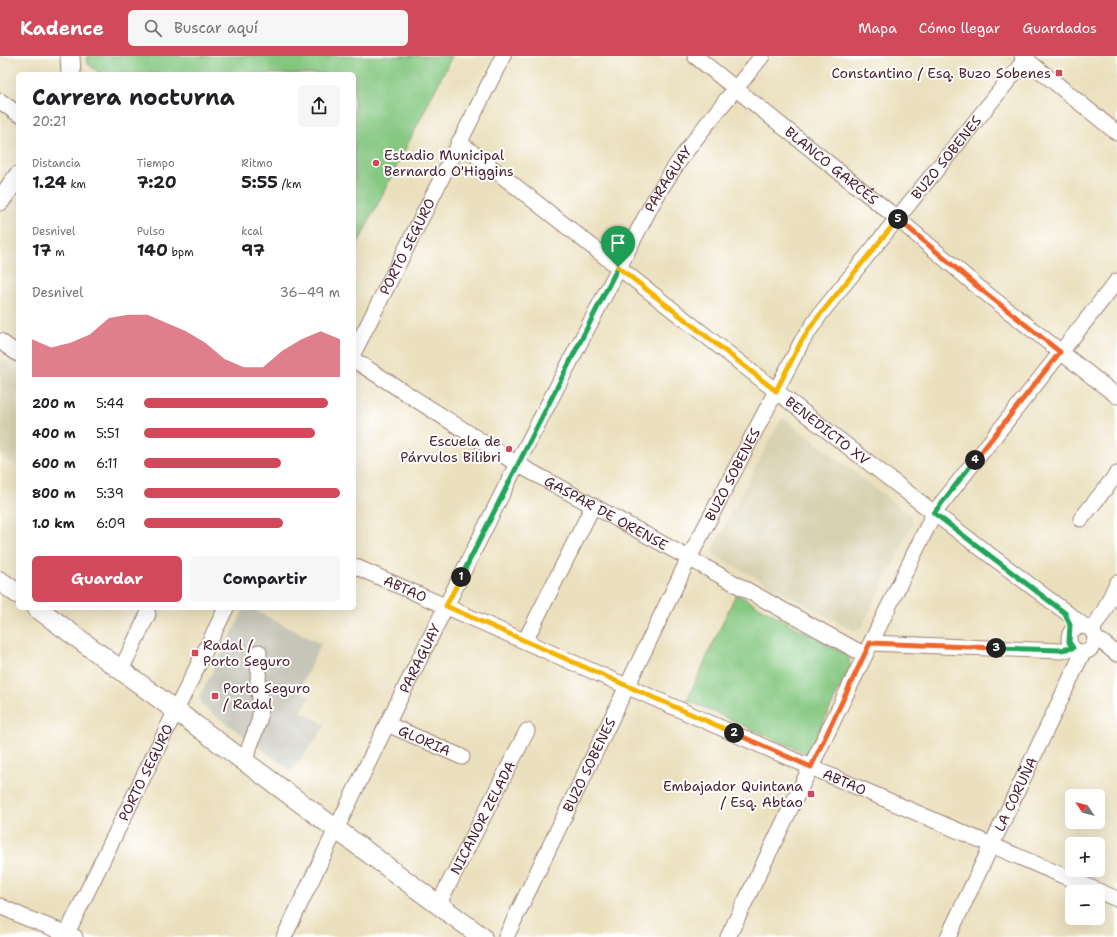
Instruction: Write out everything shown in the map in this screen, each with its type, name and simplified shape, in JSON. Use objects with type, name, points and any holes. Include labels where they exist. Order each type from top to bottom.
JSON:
[{"type":"main road","points":[[70,56],[71,72]]},
{"type":"main road","points":[[0,201],[16,179]]},
{"type":"main road","points":[[0,581],[16,593]]},
{"type":"main road","points":[[40,610],[482,937]]},
{"type":"street","name":"PORTO SEGURO","points":[[356,348],[503,56]]},
{"type":"street","name":"BLANCO GARCÉS","points":[[695,56],[898,219],[978,287],[1117,396]]},
{"type":"street","name":"PARAGUAY","points":[[284,937],[387,724],[517,464],[652,204],[671,172],[762,56]]},
{"type":"street","points":[[1025,57],[1117,133]]},
{"type":"street","name":"BUZO SOBENES","points":[[506,937],[689,558],[802,340],[814,322],[898,219],[1025,57]]},
{"type":"street","points":[[0,101],[16,113]]},
{"type":"street","name":"BENEDICTO XV","points":[[459,142],[776,391],[1065,613],[1085,632],[1102,642],[1117,654]]},
{"type":"street","points":[[728,937],[934,513],[1117,281]]},
{"type":"street","points":[[0,341],[16,353]]},
{"type":"street","name":"GASPAR DE ORENSE","points":[[356,361],[517,464],[689,558],[868,649],[1078,650]]},
{"type":"street","points":[[1081,519],[1117,474]]},
{"type":"street","points":[[525,641],[593,506]]},
{"type":"street","name":"ABTAO","points":[[356,567],[811,767],[1117,899]]},
{"type":"street","points":[[1078,650],[1069,639],[1085,632],[1104,611],[1117,583]]},
{"type":"street","name":"PORTO SEGURO","points":[[69,936],[225,610]]},
{"type":"street","points":[[120,670],[148,614]]},
{"type":"street","name":"LA CORUÑA","points":[[948,937],[992,845],[1078,650],[1091,648],[1085,632]]},
{"type":"street","points":[[244,762],[259,721],[261,707],[258,683],[259,652]]},
{"type":"street","name":"GLORIA","points":[[387,724],[462,757]]},
{"type":"street","name":"NICANOR ZELADA","points":[[438,905],[527,731]]},
{"type":"street","points":[[0,906],[69,936]]},
{"type":"shaded area","points":[[0,357],[16,369],[16,465],[0,453]]},
{"type":"shaded area","points":[[784,418],[911,516],[913,522],[862,627],[854,631],[715,556],[713,548],[781,419]]},
{"type":"shaded area","points":[[244,610],[254,610],[321,644],[299,690],[310,697],[301,712],[326,725],[292,771],[201,705],[200,696]]},
{"type":"green space","name":"Estadio Municipal Bernardo O'Higgins","points":[[87,56],[452,56],[356,247],[356,72],[98,72],[88,64]]},
{"type":"green space","points":[[736,594],[845,654],[849,658],[850,667],[808,754],[687,700]]},
{"type":"place","name":"Constantino / Esq. Buzo Sobenes","points":[[1059,73]]},
{"type":"place","name":"Estadio Municipal Bernardo O'Higgins","points":[[376,163]]},
{"type":"place","name":"Escuela de Párvulos Bilibri","points":[[509,449]]},
{"type":"place","name":"Radal / Porto Seguro","points":[[195,653]]},
{"type":"place","name":"Porto Seguro / Radal","points":[[215,696]]},
{"type":"place","name":"Embajador Quintana / Esq. Abtao","points":[[811,794]]},
{"type":"route","points":[[898,219],[978,287],[1060,352],[934,513],[1065,613],[1068,617],[1070,625],[1069,642],[1073,648],[1068,650],[1060,650],[870,643],[811,767],[446,606],[618,267],[776,391],[802,340],[814,322],[898,219]]}]
